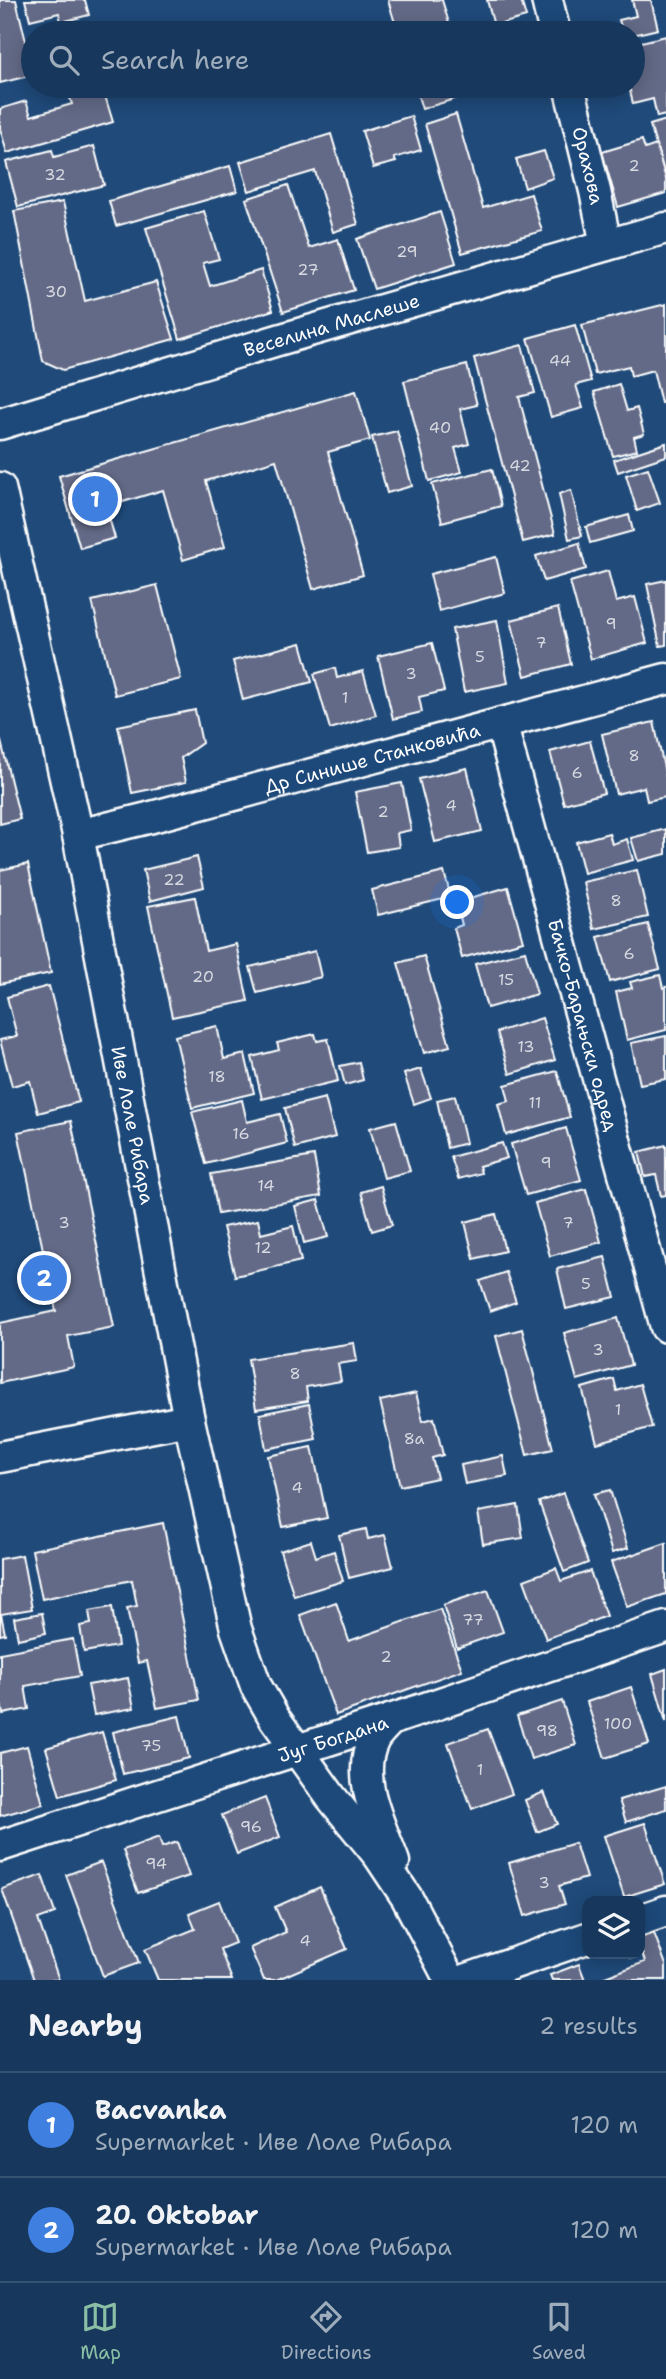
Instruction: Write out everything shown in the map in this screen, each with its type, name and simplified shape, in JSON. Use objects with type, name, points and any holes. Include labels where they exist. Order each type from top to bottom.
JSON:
[{"type":"street","points":[[547,0],[552,21]]},
{"type":"street","name":"Орахова","points":[[572,98],[606,245]]},
{"type":"street","name":"Веселина Маслеше","points":[[0,424],[666,228]]},
{"type":"street","name":"Иве Лоле Рибара","points":[[0,488],[78,835],[189,1420],[236,1629],[257,1686],[275,1719],[379,1856],[407,1898]]},
{"type":"street","name":"Др Синише Станковића","points":[[78,835],[666,678]]},
{"type":"street","name":"Бачко-Барањски одред","points":[[501,723],[655,1243],[666,1327]]},
{"type":"street","points":[[0,1457],[189,1420]]},
{"type":"street","name":"Југ Богдана","points":[[0,1846],[297,1751],[666,1627]]},
{"type":"street","points":[[390,1720],[373,1740],[366,1761],[368,1784],[407,1898],[450,1980]]},
{"type":"street","points":[[645,1918],[666,1911]]},
{"type":"street","points":[[465,1980],[582,1940]]},
{"type":"building","points":[[0,0],[16,0],[21,21],[21,78],[0,83]]},
{"type":"building","points":[[25,0],[85,0],[89,15],[61,21],[59,13],[30,20]]},
{"type":"building","points":[[388,0],[442,0],[448,21],[394,21]]},
{"type":"building","points":[[487,0],[521,0],[526,17],[512,21],[493,21]]},
{"type":"building","points":[[632,0],[651,0],[658,29],[645,32],[645,21],[619,20],[636,16]]},
{"type":"building","points":[[666,36],[666,115],[657,117],[653,99],[633,104],[632,98],[645,98],[645,41]]},
{"type":"building","points":[[70,98],[106,98],[113,122],[7,153],[0,128],[0,109],[26,101],[31,116],[72,104]]},
{"type":"building","points":[[419,98],[458,98],[422,109]]},
{"type":"building","points":[[456,114],[483,208],[531,194],[542,231],[462,253],[425,124]]},
{"type":"building","points":[[411,116],[421,150],[394,158],[396,162],[373,168],[362,131]]},
{"type":"building","points":[[666,120],[666,179],[650,125]]},
{"type":"building","points":[[331,134],[358,224],[333,232],[315,171],[249,191],[240,162]]},
{"type":"building","points":[[642,140],[645,149],[656,145],[666,179],[666,193],[618,207],[602,152]]},
{"type":"building","points":[[94,146],[104,185],[18,207],[6,162],[52,150],[54,157]]},
{"type":"building","points":[[544,151],[553,178],[525,188],[516,159]]},
{"type":"building","points":[[230,166],[237,191],[116,226],[109,201]]},
{"type":"building","points":[[288,185],[309,248],[338,239],[354,290],[283,312],[246,199]]},
{"type":"building","points":[[63,202],[85,301],[156,282],[174,339],[63,370],[43,361],[14,211]]},
{"type":"building","points":[[204,211],[219,259],[203,263],[210,286],[261,270],[273,310],[180,339],[146,228]]},
{"type":"building","points":[[440,212],[456,263],[374,289],[357,239]]},
{"type":"building","points":[[666,304],[666,402],[661,403],[653,370],[631,376],[629,366],[595,374],[582,325]]},
{"type":"building","points":[[575,325],[591,381],[576,385],[583,408],[551,417],[528,338]]},
{"type":"building","points":[[522,345],[535,393],[519,397],[555,534],[523,542],[474,358]]},
{"type":"building","points":[[467,365],[477,405],[460,409],[469,444],[455,448],[462,472],[429,481],[404,381]]},
{"type":"building","points":[[619,384],[627,411],[637,408],[644,434],[634,437],[637,450],[613,456],[594,392]]},
{"type":"building","points":[[356,391],[370,440],[328,452],[363,575],[313,589],[276,460],[206,481],[225,547],[183,560],[163,490],[106,507],[115,538],[80,548],[59,476]]},
{"type":"building","points":[[397,431],[412,486],[387,493],[372,437]]},
{"type":"building","points":[[666,443],[666,456],[618,472],[614,460]]},
{"type":"building","points":[[648,468],[660,503],[637,511],[626,475]]},
{"type":"building","points":[[492,469],[501,506],[442,522],[432,484]]},
{"type":"building","points":[[571,490],[582,536],[569,539],[559,494]]},
{"type":"building","points":[[629,515],[633,531],[590,543],[586,527]]},
{"type":"building","points":[[579,543],[586,569],[544,581],[536,556]]},
{"type":"building","points":[[496,557],[505,593],[439,611],[430,574]]},
{"type":"building","points":[[608,571],[616,602],[635,597],[647,643],[591,659],[570,582]]},
{"type":"building","points":[[666,580],[666,645],[660,646],[647,584]]},
{"type":"building","points":[[157,585],[181,679],[115,695],[92,601]]},
{"type":"building","points":[[558,608],[571,664],[525,676],[511,620]]},
{"type":"building","points":[[497,620],[508,683],[464,692],[452,629]]},
{"type":"building","points":[[301,643],[312,682],[243,700],[233,661]]},
{"type":"building","points":[[432,643],[444,691],[419,697],[422,712],[393,719],[378,656]]},
{"type":"building","points":[[335,668],[337,678],[363,671],[376,715],[330,729],[314,674]]},
{"type":"building","points":[[195,710],[202,743],[181,758],[186,782],[132,793],[118,726]]},
{"type":"building","points":[[654,722],[666,777],[666,797],[647,801],[644,787],[616,794],[602,734]]},
{"type":"building","points":[[0,737],[20,819],[0,824]]},
{"type":"building","points":[[590,741],[604,793],[564,804],[550,752]]},
{"type":"building","points":[[467,768],[482,831],[435,842],[419,779]]},
{"type":"building","points":[[402,783],[411,830],[397,833],[399,847],[367,852],[355,792]]},
{"type":"building","points":[[666,829],[666,854],[638,861],[631,838]]},
{"type":"building","points":[[609,833],[612,844],[627,839],[633,860],[584,873],[576,842]]},
{"type":"building","points":[[197,857],[204,887],[150,901],[143,870]]},
{"type":"building","points":[[28,864],[51,973],[0,984],[0,870]]},
{"type":"building","points":[[637,870],[648,917],[594,929],[583,882]]},
{"type":"building","points":[[444,872],[451,897],[378,915],[372,890]]},
{"type":"building","points":[[508,887],[523,941],[462,958],[454,928],[462,925],[456,902]]},
{"type":"building","points":[[195,897],[206,951],[236,944],[248,1001],[172,1017],[148,906]]},
{"type":"building","points":[[648,924],[660,969],[610,982],[598,937]]},
{"type":"building","points":[[315,951],[321,977],[257,993],[250,967]]},
{"type":"building","points":[[525,951],[537,994],[487,1008],[475,964]]},
{"type":"building","points":[[424,956],[450,1046],[424,1053],[398,963]]},
{"type":"building","points":[[660,975],[663,988],[666,987],[666,1030],[627,1040],[616,992],[632,988],[630,982]]},
{"type":"building","points":[[49,986],[79,1102],[38,1113],[30,1081],[12,1086],[0,1040],[17,1036],[7,997]]},
{"type":"building","points":[[542,1018],[555,1060],[510,1074],[497,1032]]},
{"type":"building","points":[[217,1026],[224,1059],[245,1054],[254,1093],[192,1108],[175,1036]]},
{"type":"building","points":[[315,1034],[317,1041],[328,1039],[338,1081],[262,1099],[252,1057],[279,1050],[277,1043]]},
{"type":"building","points":[[666,1036],[666,1079],[640,1084],[631,1043]]},
{"type":"building","points":[[359,1062],[363,1080],[345,1085],[340,1066]]},
{"type":"building","points":[[421,1069],[431,1098],[414,1104],[404,1074]]},
{"type":"building","points":[[557,1071],[570,1117],[506,1135],[498,1104],[509,1101],[505,1085]]},
{"type":"building","points":[[455,1096],[466,1143],[447,1148],[437,1100]]},
{"type":"building","points":[[325,1098],[335,1137],[295,1148],[285,1108]]},
{"type":"building","points":[[242,1100],[247,1122],[280,1114],[287,1143],[206,1164],[192,1112]]},
{"type":"building","points":[[71,1121],[114,1327],[68,1336],[74,1367],[0,1383],[0,1323],[56,1311],[18,1132]]},
{"type":"building","points":[[396,1121],[410,1171],[384,1178],[370,1128]]},
{"type":"building","points":[[566,1128],[581,1180],[526,1195],[511,1144]]},
{"type":"building","points":[[502,1143],[507,1158],[479,1166],[481,1173],[458,1179],[451,1157]]},
{"type":"building","points":[[666,1145],[666,1195],[661,1196],[656,1175],[645,1177],[639,1152]]},
{"type":"building","points":[[314,1156],[321,1196],[218,1214],[211,1174]]},
{"type":"building","points":[[381,1186],[392,1225],[372,1231],[361,1192]]},
{"type":"building","points":[[586,1189],[601,1242],[550,1256],[535,1203]]},
{"type":"building","points":[[318,1200],[328,1237],[304,1243],[295,1206]]},
{"type":"building","points":[[496,1214],[505,1251],[474,1259],[465,1222]]},
{"type":"building","points":[[258,1220],[261,1234],[293,1226],[301,1261],[235,1276],[223,1227]]},
{"type":"building","points":[[605,1257],[615,1297],[566,1309],[557,1269]]},
{"type":"building","points":[[506,1272],[516,1302],[490,1311],[480,1281]]},
{"type":"building","points":[[618,1318],[631,1365],[577,1380],[564,1333]]},
{"type":"building","points":[[522,1329],[553,1449],[527,1455],[496,1336]]},
{"type":"building","points":[[354,1343],[357,1361],[338,1364],[341,1381],[306,1387],[308,1401],[256,1409],[248,1359]]},
{"type":"building","points":[[614,1379],[617,1391],[640,1384],[652,1427],[597,1443],[582,1388]]},
{"type":"building","points":[[416,1393],[423,1421],[434,1418],[443,1455],[432,1458],[437,1478],[400,1486],[380,1401]]},
{"type":"building","points":[[309,1404],[316,1439],[266,1449],[260,1414]]},
{"type":"building","points":[[312,1447],[327,1518],[283,1527],[268,1456]]},
{"type":"building","points":[[503,1456],[507,1476],[465,1484],[461,1465]]},
{"type":"building","points":[[610,1490],[628,1548],[612,1553],[594,1494]]},
{"type":"building","points":[[563,1493],[588,1563],[564,1572],[539,1502]]},
{"type":"building","points":[[518,1505],[523,1538],[483,1544],[478,1512]]},
{"type":"building","points":[[163,1523],[199,1700],[157,1708],[147,1661],[138,1663],[127,1608],[137,1606],[132,1580],[42,1599],[32,1550]]},
{"type":"building","points":[[366,1529],[368,1539],[385,1535],[393,1567],[349,1578],[339,1535]]},
{"type":"building","points":[[311,1541],[316,1557],[334,1551],[343,1581],[294,1596],[280,1551]]},
{"type":"building","points":[[666,1543],[666,1594],[627,1607],[611,1562]]},
{"type":"building","points":[[22,1555],[32,1609],[1,1614],[5,1634],[0,1635],[0,1559]]},
{"type":"building","points":[[556,1568],[561,1581],[590,1571],[606,1616],[546,1639],[524,1580]]},
{"type":"building","points":[[488,1590],[503,1632],[457,1648],[443,1605]]},
{"type":"building","points":[[336,1602],[349,1641],[440,1609],[462,1670],[336,1715],[300,1615]]},
{"type":"building","points":[[112,1607],[118,1646],[84,1652],[80,1626],[91,1624],[89,1611]]},
{"type":"building","points":[[42,1613],[46,1633],[18,1639],[14,1618]]},
{"type":"building","points":[[73,1639],[80,1676],[25,1686],[29,1709],[3,1714],[0,1698],[0,1653]]},
{"type":"building","points":[[666,1669],[666,1722],[652,1674]]},
{"type":"building","points":[[128,1678],[134,1708],[94,1715],[88,1685]]},
{"type":"building","points":[[631,1687],[649,1744],[605,1758],[587,1702]]},
{"type":"building","points":[[562,1701],[576,1745],[531,1759],[517,1716]]},
{"type":"building","points":[[179,1716],[189,1758],[123,1774],[113,1732]]},
{"type":"building","points":[[488,1729],[512,1794],[472,1809],[448,1743]]},
{"type":"building","points":[[102,1732],[116,1780],[60,1796],[46,1748]]},
{"type":"building","points":[[27,1746],[43,1804],[0,1816],[0,1753]]},
{"type":"building","points":[[666,1786],[666,1809],[626,1822],[619,1800]]},
{"type":"building","points":[[544,1792],[557,1824],[537,1832],[525,1800]]},
{"type":"building","points":[[265,1798],[280,1837],[237,1854],[222,1815]]},
{"type":"building","points":[[645,1823],[665,1884],[624,1896],[604,1836]]},
{"type":"building","points":[[159,1837],[162,1847],[177,1842],[189,1876],[138,1893],[123,1850]]},
{"type":"building","points":[[575,1843],[586,1878],[559,1886],[565,1904],[525,1916],[509,1863]]},
{"type":"building","points":[[101,1862],[139,1963],[103,1976],[66,1875]]},
{"type":"building","points":[[42,1875],[55,1913],[38,1919],[59,1980],[34,1980],[2,1889]]},
{"type":"building","points":[[320,1887],[347,1949],[276,1980],[264,1980],[250,1948],[286,1932],[275,1907]]},
{"type":"building","points":[[219,1901],[235,1943],[220,1949],[232,1980],[158,1980],[145,1949],[195,1929],[189,1913]]},
{"type":"building","points":[[654,1933],[666,1965],[666,1980],[597,1980],[645,1962],[645,1936]]},
{"type":"building","points":[[579,1964],[585,1980],[552,1980],[550,1975]]},
{"type":"place","name":"Bacvanka","points":[[95,499]]},
{"type":"place","name":"20. Oktobar","points":[[44,1278]]}]
